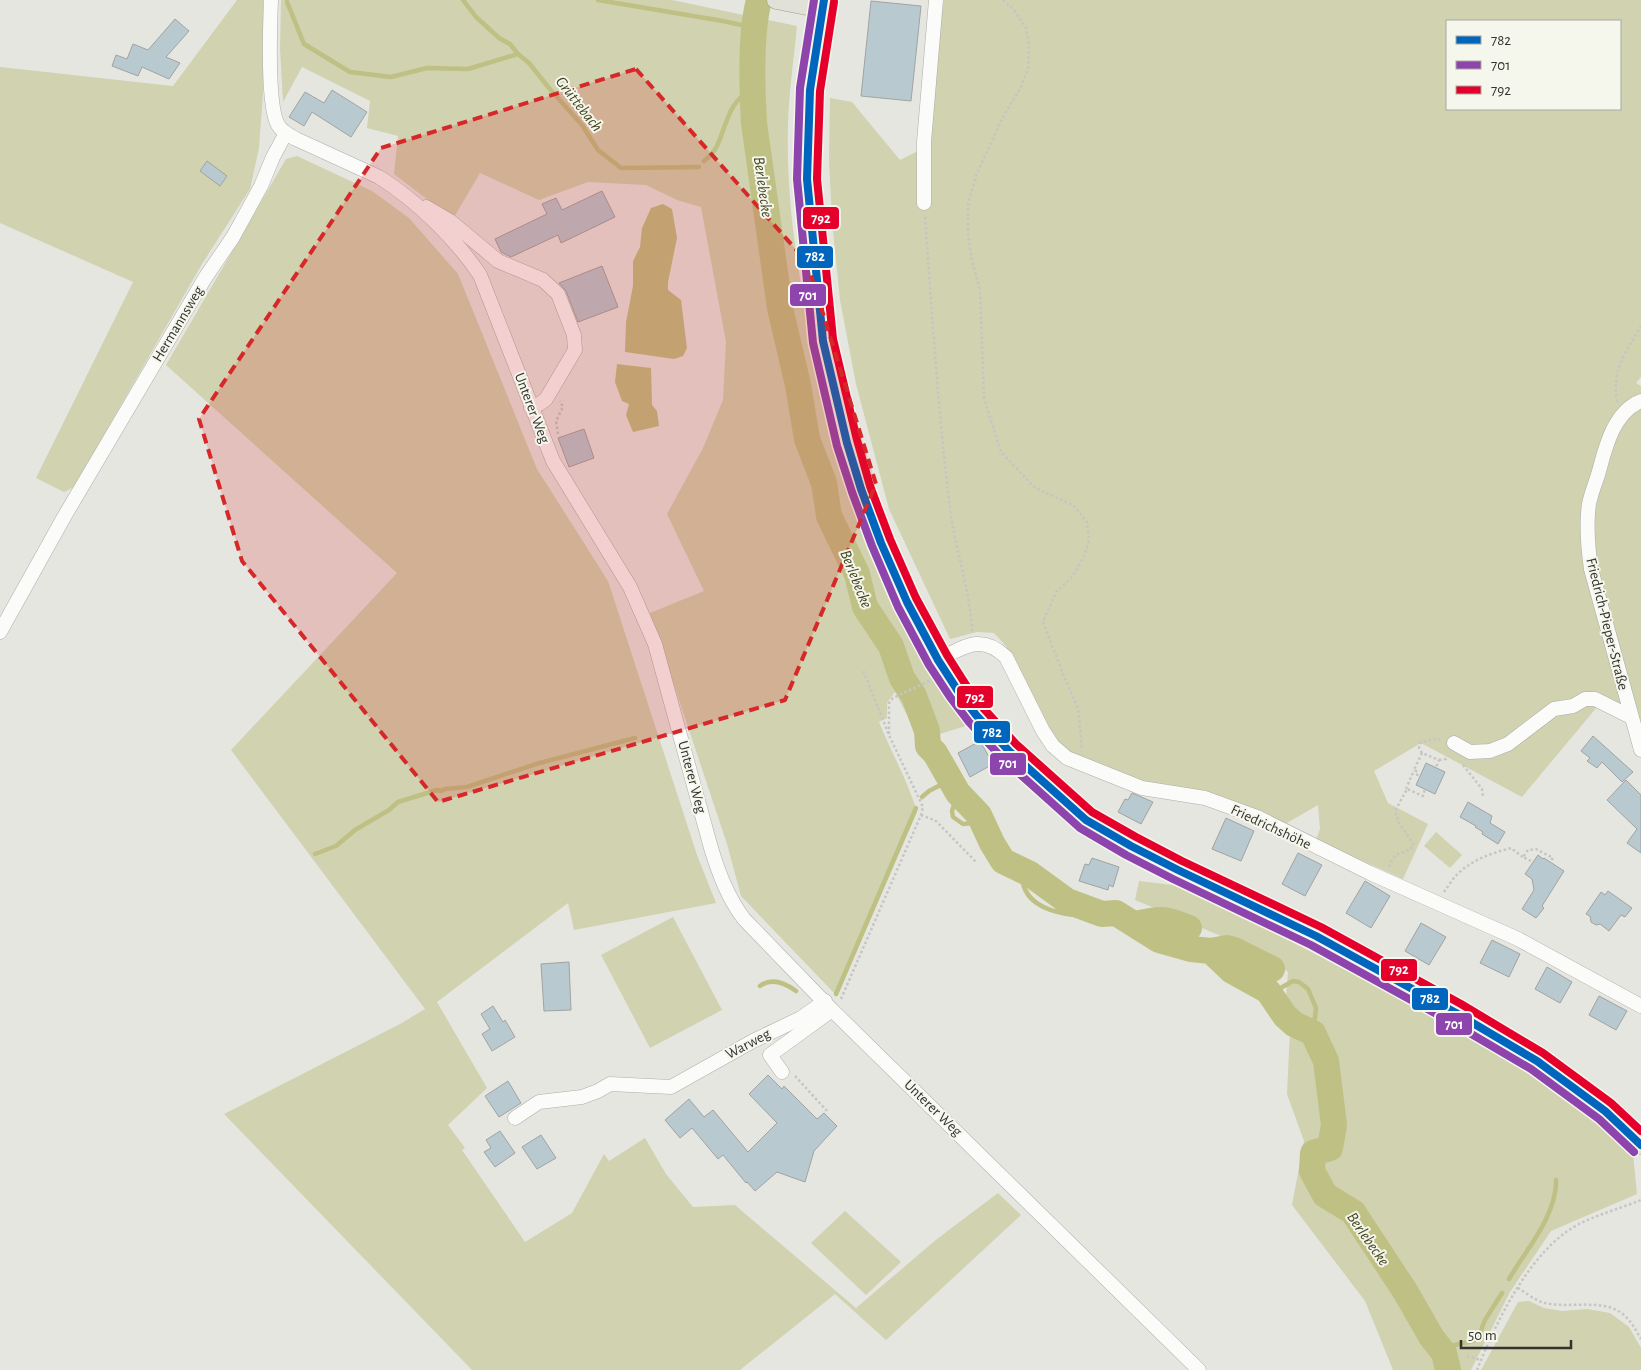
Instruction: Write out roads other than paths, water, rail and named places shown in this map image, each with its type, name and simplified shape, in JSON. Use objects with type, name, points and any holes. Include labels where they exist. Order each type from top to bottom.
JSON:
[{"type":"main road","points":[[778,0],[823,5],[810,90],[807,179],[823,341],[847,443],[881,543],[907,602],[938,660],[976,716],[1002,744],[1086,820],[1178,870],[1316,936],[1456,1013],[1537,1062],[1605,1111],[1641,1145]]},
{"type":"street","points":[[271,0],[273,113],[278,125],[286,133]]},
{"type":"street","points":[[924,203],[924,142],[936,0]]},
{"type":"street","name":"Unterer Weg","points":[[286,133],[379,177],[420,208],[469,258],[480,275],[553,461],[630,587],[655,644],[719,873],[729,895],[744,920],[1199,1370]]},
{"type":"street","name":"Hermannsweg","points":[[0,632],[64,517],[205,278],[233,237],[261,186],[273,157],[286,133]]},
{"type":"street","points":[[420,208],[428,206],[450,221],[498,261],[543,280],[558,294],[574,334],[575,350],[549,394],[541,403],[531,408]]},
{"type":"street","name":"Friedrich-Pieper-Straße","points":[[1641,401],[1636,403],[1625,414],[1613,429],[1608,441],[1589,503],[1588,546],[1591,569],[1641,750]]},
{"type":"street","name":"Friedrichshöhe","points":[[938,660],[972,643],[990,645],[1006,657],[1043,731],[1053,746],[1067,758],[1142,788],[1205,798],[1257,817],[1384,880],[1518,939],[1641,1006]]},
{"type":"street","points":[[1454,743],[1470,752],[1490,751],[1508,744],[1554,709],[1573,706],[1585,699],[1595,699],[1631,718]]},
{"type":"street","points":[[788,1073],[770,1055],[828,1005]]},
{"type":"street","name":"Warweg","points":[[514,1118],[539,1102],[582,1097],[610,1084],[671,1086],[753,1041],[828,1005]]},
{"type":"waterway","name":"Grüttebach","points":[[463,0],[476,17],[499,38],[510,44],[529,63],[582,125],[598,150],[621,168],[699,167]]},
{"type":"waterway","points":[[598,0],[755,28]]},
{"type":"waterway","name":"Berlebecke","points":[[759,0],[753,45],[754,123],[780,308],[798,385],[807,439],[824,483],[829,516],[857,574],[865,607],[891,646],[902,678],[914,696],[927,731],[928,746],[935,753],[958,793],[979,815],[1003,861],[1030,874],[1067,901],[1102,914],[1116,913],[1159,940],[1191,949],[1211,951],[1232,971],[1268,991],[1285,1016],[1294,1024],[1313,1033],[1326,1061],[1334,1125],[1330,1148],[1313,1153],[1312,1171],[1325,1195],[1353,1212],[1405,1291],[1432,1338],[1444,1353],[1448,1370]]},
{"type":"waterway","points":[[287,2],[304,44],[350,72],[391,77],[427,68],[468,69],[518,54]]},
{"type":"waterway","name":"Grüttebach","points":[[704,161],[717,146],[733,106],[745,95],[752,93]]},
{"type":"waterway","points":[[315,854],[336,846],[355,830],[389,810],[398,802],[437,790],[467,787],[536,764],[635,738]]},
{"type":"waterway","points":[[922,797],[950,780]]},
{"type":"waterway","points":[[958,793],[952,811],[953,817],[963,824],[982,822]]},
{"type":"waterway","points":[[836,994],[916,808]]},
{"type":"waterway","points":[[1022,872],[1024,886],[1030,896],[1050,910],[1077,915],[1102,914]]},
{"type":"waterway","points":[[1135,924],[1163,920],[1189,928]]},
{"type":"waterway","points":[[1211,951],[1227,948],[1234,950],[1272,969]]},
{"type":"waterway","name":"Berlebecke","points":[[1268,991],[1277,990],[1293,981],[1299,982],[1308,989],[1316,1008],[1313,1033]]},
{"type":"waterway","points":[[760,986],[769,982],[778,982],[796,991]]},
{"type":"waterway","points":[[1509,1279],[1546,1219],[1555,1193],[1556,1180]]},
{"type":"waterway","points":[[1438,1346],[1450,1346],[1473,1341],[1478,1338],[1485,1320],[1502,1293]]}]
